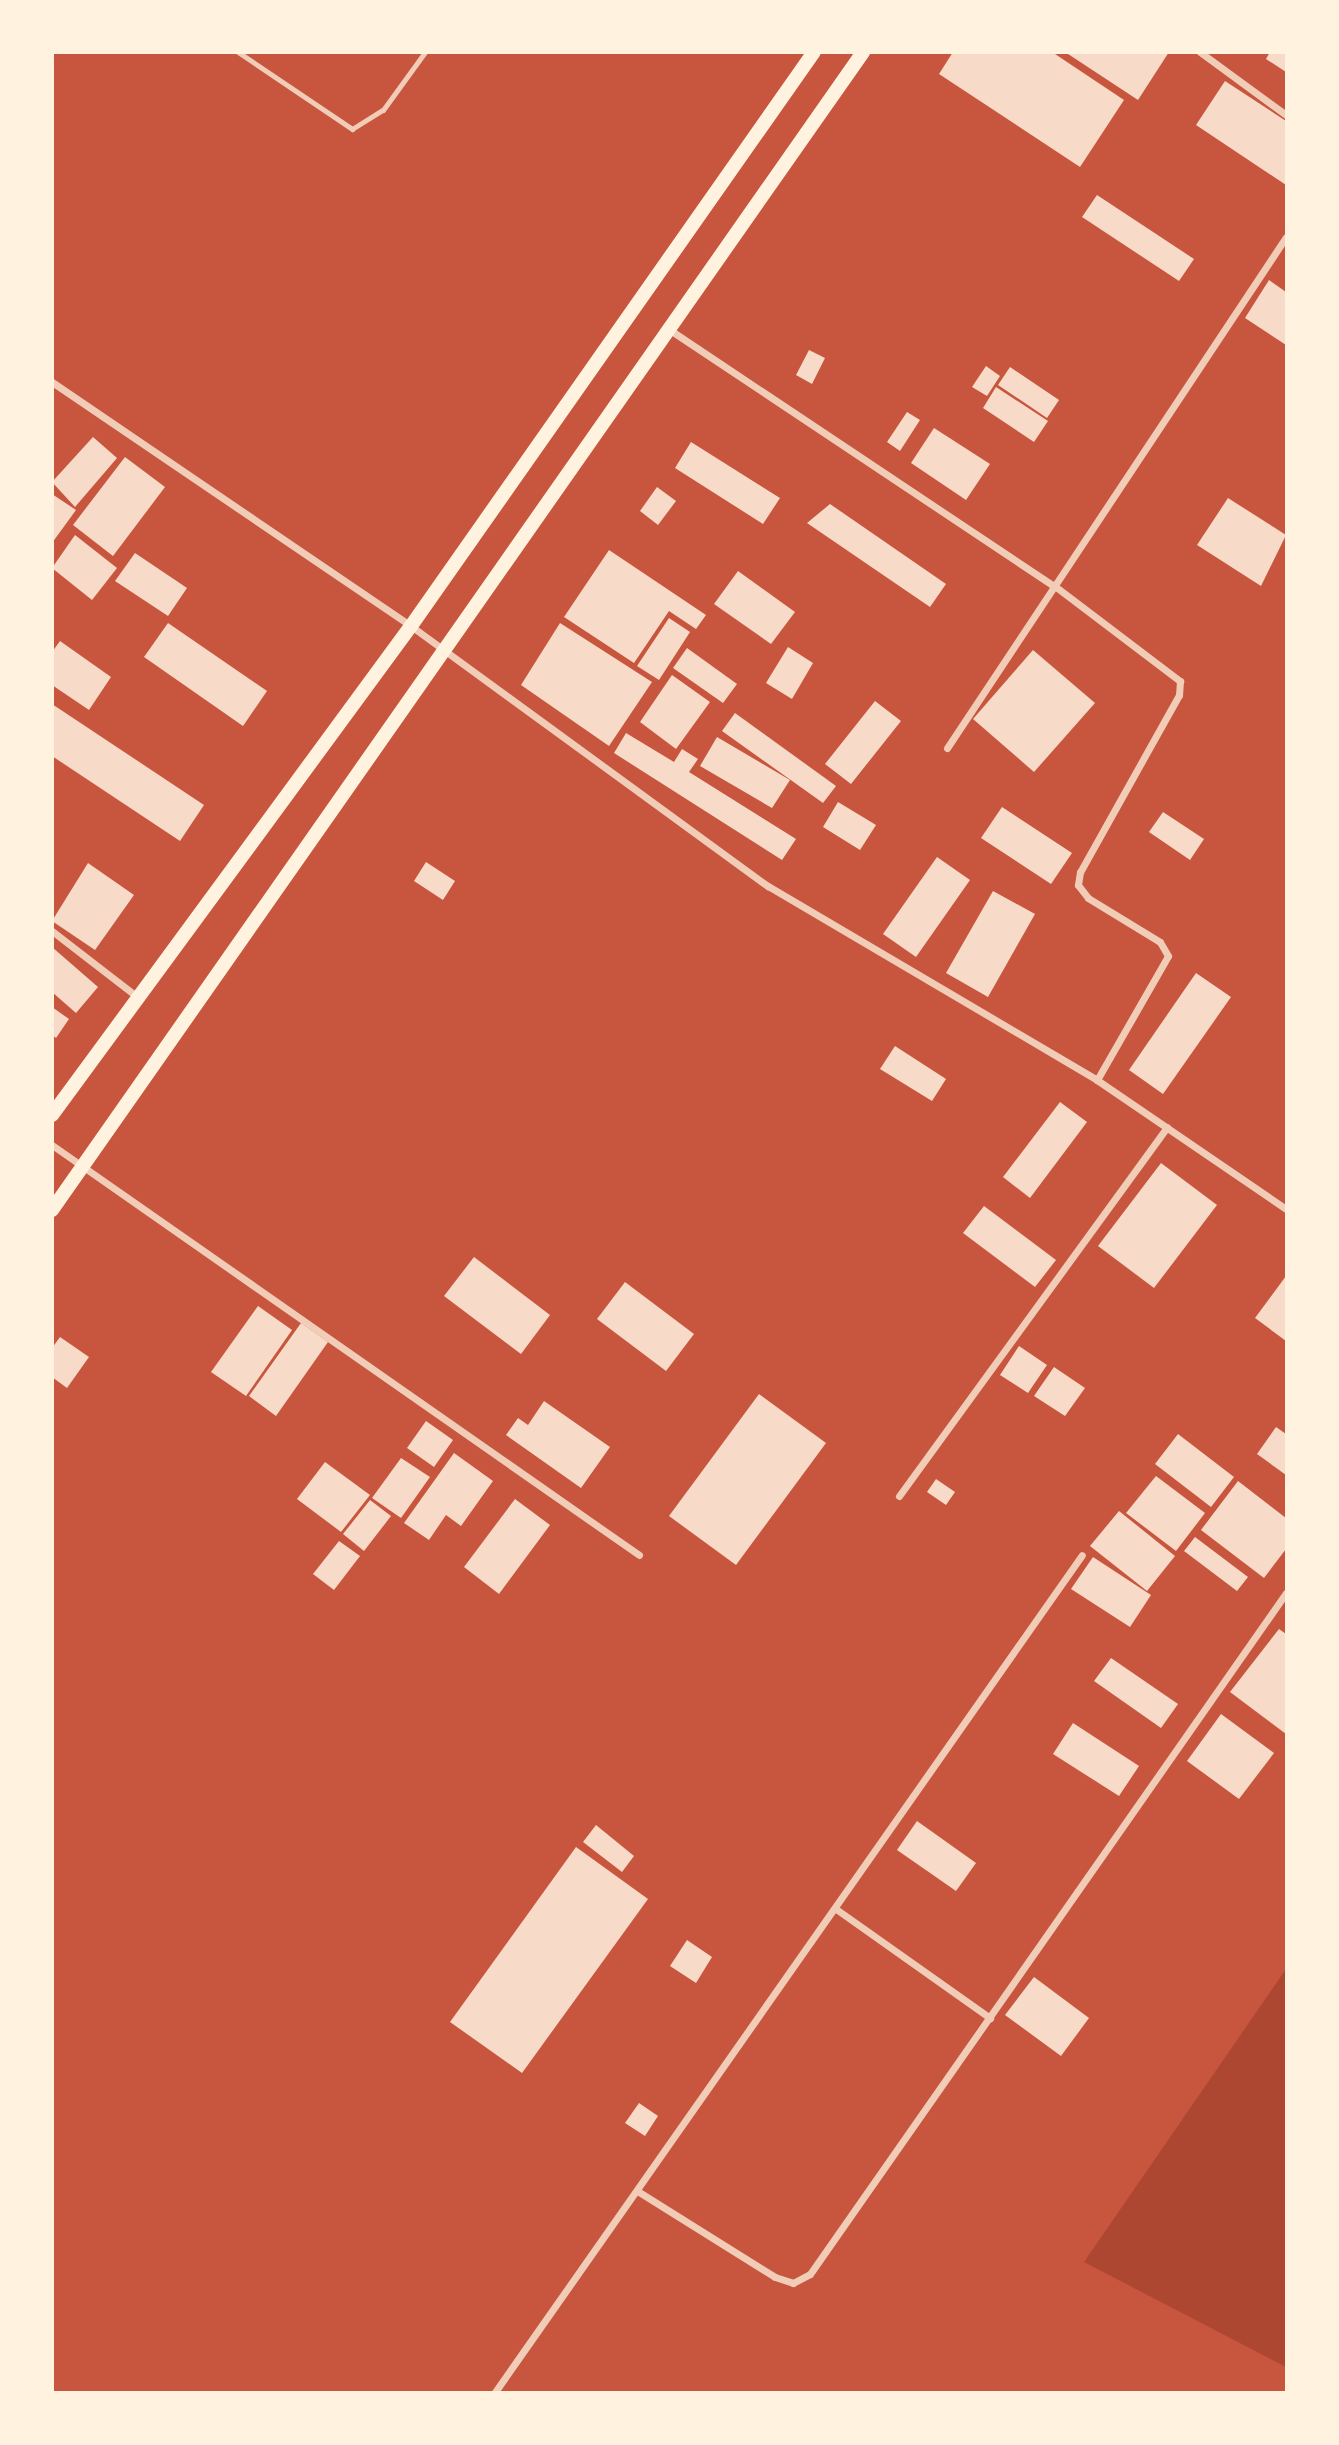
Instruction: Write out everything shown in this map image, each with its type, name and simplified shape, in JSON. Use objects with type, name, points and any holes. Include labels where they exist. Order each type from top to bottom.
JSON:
[{"type":"main road","points":[[52,1115],[136,996],[411,626],[814,52]]},
{"type":"main road","points":[[52,1210],[673,332],[863,52]]},
{"type":"street","points":[[1200,52],[1286,114]]},
{"type":"street","points":[[947,748],[1286,237]]},
{"type":"street","points":[[673,332],[1056,587],[1180,681],[1179,695],[1080,872],[1078,885],[1088,898],[1160,942],[1168,956],[1097,1080]]},
{"type":"street","points":[[52,382],[411,626],[446,655],[768,886],[1097,1080],[1286,1209]]},
{"type":"street","points":[[52,931],[136,996]]},
{"type":"street","points":[[899,1496],[1167,1127]]},
{"type":"street","points":[[52,1145],[639,1555]]},
{"type":"street","points":[[495,2392],[639,2192],[1082,1555]]},
{"type":"street","points":[[639,2192],[793,2283],[810,2274],[1286,1594]]},
{"type":"street","points":[[836,1909],[990,2018]]},
{"type":"lane","points":[[238,52],[352,129],[383,110],[425,52]]},
{"type":"shaded area","points":[[1286,1969],[1286,2367],[1084,2262]]},
{"type":"building","points":[[953,52],[1052,52],[1124,100],[1080,167],[939,74]]},
{"type":"building","points":[[1065,52],[1169,52],[1138,100]]},
{"type":"building","points":[[1270,52],[1286,52],[1286,72],[1266,59]]},
{"type":"building","points":[[1225,81],[1286,121],[1286,185],[1196,125]]},
{"type":"building","points":[[1097,195],[1194,259],[1179,281],[1082,217]]},
{"type":"building","points":[[1269,280],[1286,292],[1286,345],[1245,318]]},
{"type":"building","points":[[809,350],[825,358],[812,384],[796,375]]},
{"type":"building","points":[[986,366],[1000,376],[987,396],[972,387]]},
{"type":"building","points":[[1010,367],[1059,400],[1047,418],[998,385]]},
{"type":"building","points":[[996,387],[1048,421],[1034,442],[983,408]]},
{"type":"building","points":[[907,412],[920,420],[900,451],[887,442]]},
{"type":"building","points":[[934,428],[990,464],[966,500],[911,463]]},
{"type":"building","points":[[93,437],[117,458],[75,507],[52,482]]},
{"type":"building","points":[[691,442],[780,498],[763,524],[675,468]]},
{"type":"building","points":[[125,457],[165,487],[113,556],[73,525]]},
{"type":"building","points":[[657,487],[676,501],[658,525],[640,511]]},
{"type":"building","points":[[52,494],[76,510],[52,543]]},
{"type":"building","points":[[1228,498],[1286,535],[1261,586],[1197,545]]},
{"type":"building","points":[[830,504],[946,584],[930,607],[807,523]]},
{"type":"building","points":[[75,535],[117,568],[92,600],[52,568]]},
{"type":"building","points":[[609,550],[706,615],[696,629],[669,611],[634,663],[564,617]]},
{"type":"building","points":[[135,553],[187,588],[168,616],[115,581]]},
{"type":"building","points":[[738,571],[795,612],[771,644],[714,604]]},
{"type":"building","points":[[669,618],[690,632],[659,680],[637,666]]},
{"type":"building","points":[[168,623],[267,691],[243,726],[144,657]]},
{"type":"building","points":[[560,623],[652,682],[609,746],[521,685]]},
{"type":"building","points":[[60,641],[111,677],[89,710],[52,685],[52,652]]},
{"type":"building","points":[[788,647],[813,663],[792,699],[766,683]]},
{"type":"building","points":[[687,648],[737,684],[723,703],[673,668]]},
{"type":"building","points":[[1033,650],[1095,703],[1034,772],[973,719]]},
{"type":"building","points":[[672,675],[710,702],[676,749],[640,722]]},
{"type":"building","points":[[875,701],[901,721],[851,784],[825,764]]},
{"type":"building","points":[[52,704],[204,805],[180,841],[52,756]]},
{"type":"building","points":[[735,713],[836,786],[823,803],[722,731]]},
{"type":"building","points":[[626,733],[674,762],[682,749],[698,759],[689,772],[796,839],[782,860],[614,753]]},
{"type":"building","points":[[717,737],[790,780],[772,808],[700,766]]},
{"type":"building","points":[[838,802],[876,825],[860,850],[823,827]]},
{"type":"building","points":[[1002,807],[1072,853],[1051,884],[981,838]]},
{"type":"building","points":[[1163,812],[1204,839],[1190,860],[1149,832]]},
{"type":"building","points":[[937,857],[970,880],[916,957],[883,934]]},
{"type":"building","points":[[426,862],[455,881],[443,900],[414,881]]},
{"type":"building","points":[[88,863],[134,895],[95,950],[52,921]]},
{"type":"building","points":[[993,891],[1035,914],[988,997],[946,973]]},
{"type":"building","points":[[52,947],[98,987],[76,1013],[52,992]]},
{"type":"building","points":[[1196,973],[1231,997],[1163,1094],[1129,1070]]},
{"type":"building","points":[[52,1007],[69,1019],[56,1038],[52,1035]]},
{"type":"building","points":[[895,1046],[946,1079],[932,1101],[880,1069]]},
{"type":"building","points":[[1060,1102],[1087,1122],[1030,1198],[1003,1177]]},
{"type":"building","points":[[1161,1163],[1217,1205],[1154,1288],[1098,1246]]},
{"type":"building","points":[[984,1206],[1056,1260],[1035,1287],[963,1233]]},
{"type":"building","points":[[474,1257],[550,1315],[521,1354],[444,1296]]},
{"type":"building","points":[[1286,1276],[1286,1341],[1255,1318]]},
{"type":"building","points":[[625,1282],[694,1334],[666,1371],[597,1319]]},
{"type":"building","points":[[258,1306],[292,1330],[246,1396],[211,1372]]},
{"type":"building","points":[[301,1323],[328,1342],[276,1416],[249,1396]]},
{"type":"building","points":[[60,1337],[89,1357],[67,1388],[52,1377],[52,1348]]},
{"type":"building","points":[[1019,1346],[1047,1365],[1028,1393],[1000,1375]]},
{"type":"building","points":[[1054,1367],[1085,1388],[1065,1416],[1034,1396]]},
{"type":"building","points":[[759,1394],[826,1443],[736,1565],[669,1516]]},
{"type":"building","points":[[544,1401],[610,1447],[581,1488],[506,1435],[518,1418],[528,1425]]},
{"type":"building","points":[[426,1421],[453,1440],[434,1467],[407,1448]]},
{"type":"building","points":[[1276,1427],[1286,1434],[1286,1475],[1257,1454]]},
{"type":"building","points":[[1178,1434],[1234,1477],[1211,1507],[1155,1464]]},
{"type":"building","points":[[454,1453],[493,1481],[461,1526],[446,1515],[429,1540],[404,1523]]},
{"type":"building","points":[[401,1458],[430,1477],[401,1518],[372,1498]]},
{"type":"building","points":[[325,1462],[370,1495],[341,1532],[297,1499]]},
{"type":"building","points":[[1156,1476],[1205,1513],[1176,1551],[1126,1513]]},
{"type":"building","points":[[936,1479],[955,1492],[946,1505],[927,1492]]},
{"type":"building","points":[[1238,1481],[1286,1518],[1286,1549],[1264,1578],[1201,1530]]},
{"type":"building","points":[[515,1499],[550,1525],[499,1594],[464,1567]]},
{"type":"building","points":[[370,1500],[391,1516],[364,1551],[343,1534]]},
{"type":"building","points":[[1119,1511],[1175,1556],[1147,1591],[1090,1546]]},
{"type":"building","points":[[1195,1537],[1248,1577],[1237,1591],[1184,1551]]},
{"type":"building","points":[[339,1541],[360,1556],[334,1590],[313,1574]]},
{"type":"building","points":[[1093,1557],[1151,1595],[1130,1627],[1071,1589]]},
{"type":"building","points":[[1279,1629],[1286,1634],[1286,1734],[1230,1692]]},
{"type":"building","points":[[1111,1658],[1178,1704],[1161,1728],[1094,1681]]},
{"type":"building","points":[[1221,1714],[1274,1753],[1239,1799],[1187,1761]]},
{"type":"building","points":[[1073,1723],[1139,1766],[1119,1796],[1053,1754]]},
{"type":"building","points":[[917,1821],[976,1863],[956,1891],[897,1850]]},
{"type":"building","points":[[596,1825],[634,1856],[622,1872],[583,1842]]},
{"type":"building","points":[[576,1847],[648,1899],[522,2073],[450,2022]]},
{"type":"building","points":[[687,1940],[712,1957],[696,1983],[670,1966]]},
{"type":"building","points":[[1034,1977],[1089,2018],[1061,2056],[1005,2015]]},
{"type":"building","points":[[639,2103],[658,2116],[645,2136],[625,2123]]}]
